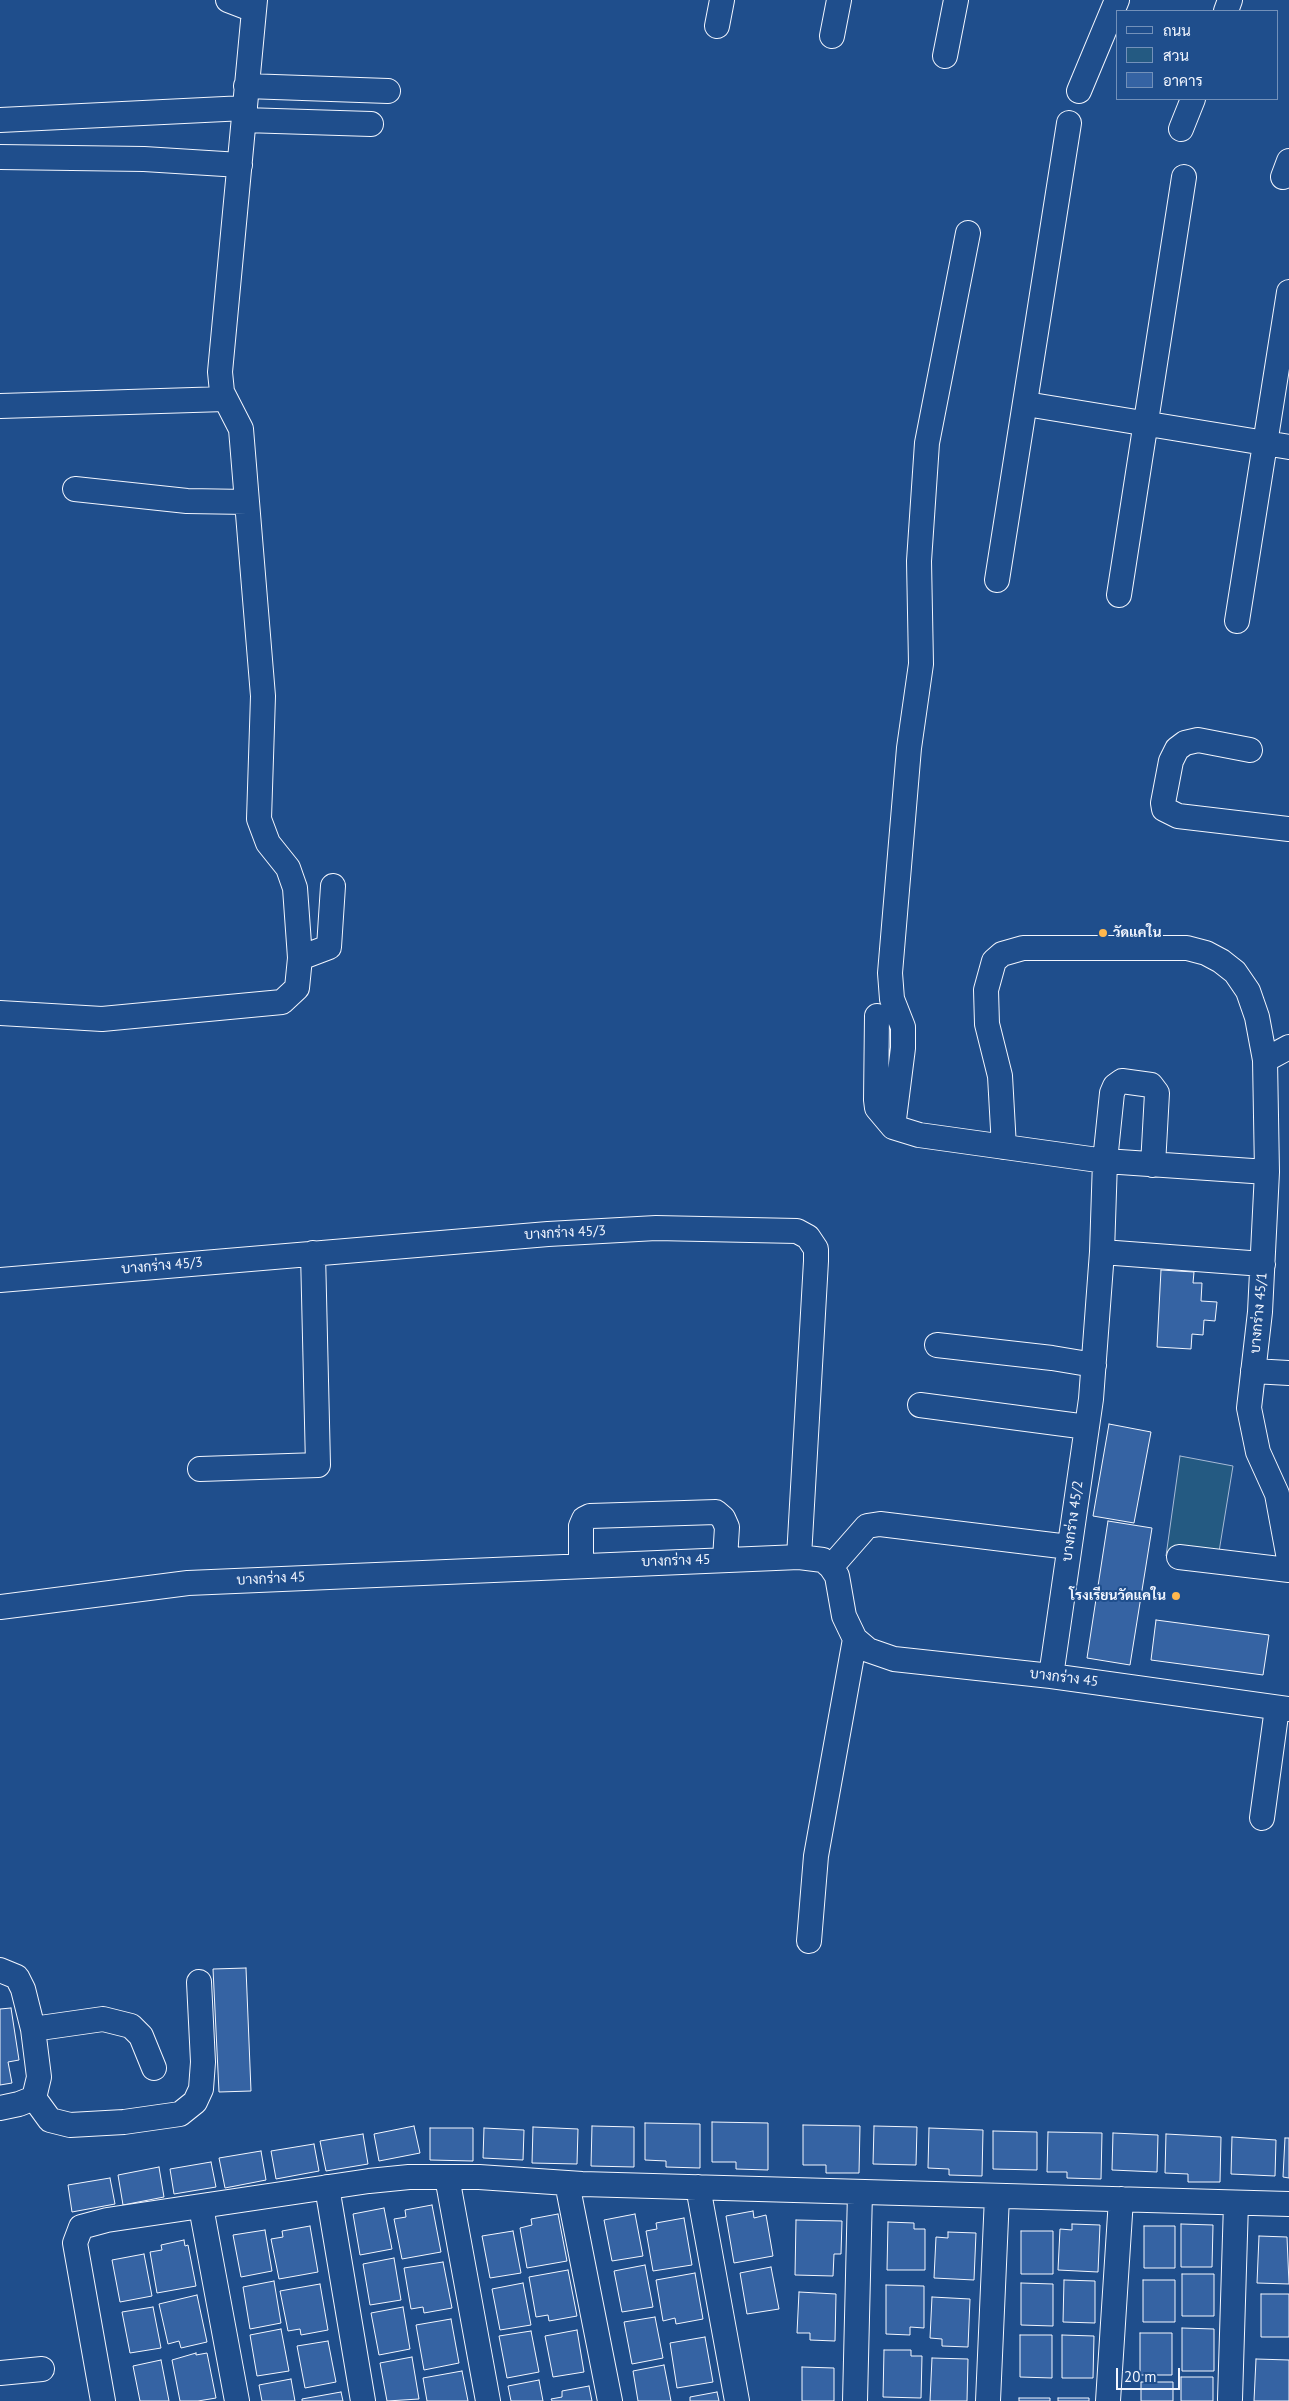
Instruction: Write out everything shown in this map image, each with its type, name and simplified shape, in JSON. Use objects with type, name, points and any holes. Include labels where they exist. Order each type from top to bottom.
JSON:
[{"type":"street","points":[[0,1013],[102,1019],[282,1002],[297,988],[300,958],[294,888],[288,868],[268,843],[260,819],[263,696],[241,429],[225,399],[220,372],[255,5],[228,0]]},
{"type":"street","points":[[717,26],[722,0]]},
{"type":"street","points":[[832,36],[839,0]]},
{"type":"street","points":[[945,56],[956,0]]},
{"type":"street","points":[[1079,91],[1117,0]]},
{"type":"street","points":[[0,120],[245,105],[388,91]]},
{"type":"street","points":[[1181,129],[1193,100]]},
{"type":"street","points":[[245,105],[371,124]]},
{"type":"street","points":[[997,580],[1069,123]]},
{"type":"street","points":[[0,156],[144,159],[240,165]]},
{"type":"street","points":[[1119,595],[1184,177]]},
{"type":"street","points":[[892,1127],[903,1027],[890,988],[891,951],[908,748],[921,664],[919,561],[927,443],[968,233]]},
{"type":"street","points":[[1237,621],[1278,445],[1289,292]]},
{"type":"street","points":[[0,406],[225,399]]},
{"type":"street","points":[[1026,404],[1278,445]]},
{"type":"street","points":[[75,488],[187,501],[247,502]]},
{"type":"street","points":[[1250,750],[1198,740],[1184,743],[1177,749],[1171,761],[1163,803],[1164,809],[1178,816],[1289,829]]},
{"type":"street","points":[[300,958],[329,948],[333,886]]},
{"type":"street","name":"บางกร่าง 45/1","points":[[1004,1147],[1000,1076],[987,1024],[986,990],[994,961],[1011,951],[1023,948],[1187,948],[1206,952],[1235,972],[1248,991],[1257,1017],[1265,1060],[1267,1172],[1263,1264],[1249,1408],[1258,1452],[1283,1494],[1289,1560]]},
{"type":"street","points":[[877,1016],[875,1072],[877,1108],[892,1127],[919,1136],[1105,1161],[1267,1172]]},
{"type":"street","points":[[1265,1060],[1289,1047]]},
{"type":"street","name":"บางกร่าง 45/2","points":[[1051,1676],[1087,1427],[1094,1365],[1102,1252],[1105,1161],[1112,1093],[1115,1086],[1122,1082],[1151,1085],[1157,1093],[1153,1165]]},
{"type":"street","name":"บางกร่าง 45/3","points":[[0,1280],[548,1234],[656,1228],[797,1230],[808,1237],[816,1248],[799,1557]]},
{"type":"street","points":[[1102,1252],[1263,1264]]},
{"type":"street","points":[[200,1469],[318,1465],[313,1253]]},
{"type":"street","points":[[937,1345],[1052,1358],[1094,1365]]},
{"type":"street","points":[[1253,1371],[1289,1373]]},
{"type":"street","points":[[920,1405],[1087,1427]]},
{"type":"street","points":[[580,1565],[581,1526],[584,1519],[590,1516],[716,1512],[723,1518],[727,1527],[725,1560]]},
{"type":"street","points":[[809,1941],[816,1856],[855,1639],[844,1616],[836,1576],[831,1567],[867,1526],[880,1524],[1070,1547]]},
{"type":"street","name":"บางกร่าง 45","points":[[0,1607],[188,1583],[799,1557],[824,1560],[831,1567]]},
{"type":"street","points":[[1178,1557],[1289,1570]]},
{"type":"street","name":"บางกร่าง 45","points":[[855,1639],[868,1650],[894,1659],[1051,1676],[1283,1708]]},
{"type":"street","points":[[1262,1818],[1283,1708]]},
{"type":"street","points":[[0,1970],[17,1977],[23,1989],[32,2029],[39,2077],[34,2098],[50,2120],[70,2125],[124,2122],[180,2114],[195,2102],[201,2089],[202,2062],[199,1982]]},
{"type":"street","points":[[32,2029],[102,2019],[130,2026],[142,2036],[154,2068]]},
{"type":"street","points":[[0,2108],[19,2104],[34,2098]]},
{"type":"street","points":[[103,2401],[75,2243],[81,2227],[106,2220],[327,2187],[409,2177],[479,2177],[567,2183],[1289,2204]]},
{"type":"street","points":[[447,2177],[488,2401]]},
{"type":"street","points":[[567,2183],[610,2401]]},
{"type":"street","points":[[327,2187],[363,2401]]},
{"type":"street","points":[[698,2187],[737,2401]]},
{"type":"street","points":[[855,2401],[860,2192]]},
{"type":"street","points":[[988,2401],[997,2196]]},
{"type":"street","points":[[1108,2401],[1120,2199]]},
{"type":"street","points":[[1230,2399],[1236,2203]]},
{"type":"street","points":[[201,2207],[237,2401]]},
{"type":"street","points":[[0,2373],[42,2369]]},
{"type":"green space","points":[[1180,1456],[1233,1466],[1217,1564],[1166,1556]]},
{"type":"building","points":[[1161,1270],[1194,1272],[1193,1283],[1202,1283],[1201,1301],[1217,1302],[1215,1321],[1204,1320],[1203,1335],[1192,1334],[1191,1349],[1157,1347]]},
{"type":"building","points":[[1109,1424],[1151,1432],[1134,1523],[1093,1516]]},
{"type":"building","points":[[1108,1521],[1152,1528],[1130,1665],[1087,1658]]},
{"type":"building","points":[[1156,1620],[1269,1635],[1263,1675],[1151,1660]]},
{"type":"building","points":[[246,1968],[251,2091],[219,2092],[213,1969]]},
{"type":"building","points":[[11,2008],[19,2060],[8,2062],[12,2083],[0,2085],[0,2009]]},
{"type":"building","points":[[712,2122],[768,2123],[768,2170],[736,2169],[736,2162],[712,2162]]},
{"type":"building","points":[[645,2123],[700,2124],[700,2168],[666,2167],[666,2161],[645,2160]]},
{"type":"building","points":[[803,2125],[860,2126],[859,2173],[826,2173],[826,2165],[803,2165]]},
{"type":"building","points":[[414,2126],[420,2153],[379,2161],[374,2134]]},
{"type":"building","points":[[592,2126],[634,2127],[634,2167],[591,2166]]},
{"type":"building","points":[[874,2126],[917,2127],[916,2165],[873,2164]]},
{"type":"building","points":[[533,2127],[578,2129],[577,2164],[532,2163]]},
{"type":"building","points":[[430,2128],[473,2128],[473,2161],[430,2160]]},
{"type":"building","points":[[484,2128],[524,2130],[523,2160],[483,2158]]},
{"type":"building","points":[[929,2128],[983,2130],[982,2176],[949,2175],[949,2169],[928,2168]]},
{"type":"building","points":[[993,2131],[1037,2132],[1037,2170],[993,2169]]},
{"type":"building","points":[[1048,2132],[1102,2133],[1101,2179],[1067,2178],[1067,2172],[1047,2172]]},
{"type":"building","points":[[1113,2133],[1158,2135],[1157,2172],[1112,2170]]},
{"type":"building","points":[[363,2134],[368,2164],[326,2171],[320,2141]]},
{"type":"building","points":[[1166,2134],[1221,2137],[1220,2182],[1188,2182],[1188,2174],[1165,2173]]},
{"type":"building","points":[[1232,2137],[1276,2140],[1275,2176],[1231,2174]]},
{"type":"building","points":[[1285,2138],[1289,2138],[1289,2178],[1283,2177]]},
{"type":"building","points":[[314,2144],[319,2171],[276,2179],[271,2151]]},
{"type":"building","points":[[261,2151],[266,2180],[225,2188],[219,2158]]},
{"type":"building","points":[[211,2162],[216,2187],[174,2194],[170,2169]]},
{"type":"building","points":[[159,2167],[164,2197],[123,2205],[118,2175]]},
{"type":"building","points":[[110,2178],[115,2204],[72,2212],[68,2185]]},
{"type":"building","points":[[432,2205],[441,2252],[402,2259],[394,2219],[406,2217],[405,2210]]},
{"type":"building","points":[[384,2208],[392,2249],[360,2255],[353,2214]]},
{"type":"building","points":[[753,2211],[754,2218],[766,2215],[773,2256],[734,2263],[726,2216]]},
{"type":"building","points":[[558,2214],[567,2261],[527,2268],[520,2228],[532,2225],[531,2219]]},
{"type":"building","points":[[635,2214],[643,2256],[612,2261],[604,2220]]},
{"type":"building","points":[[684,2218],[692,2265],[653,2271],[646,2231],[657,2229],[656,2223]]},
{"type":"building","points":[[796,2220],[842,2221],[841,2254],[834,2254],[833,2276],[795,2275]]},
{"type":"building","points":[[888,2222],[914,2223],[914,2229],[925,2229],[925,2270],[887,2270]]},
{"type":"building","points":[[1072,2224],[1100,2225],[1098,2272],[1058,2270],[1060,2229],[1072,2230]]},
{"type":"building","points":[[1181,2224],[1213,2225],[1212,2267],[1181,2267]]},
{"type":"building","points":[[310,2226],[318,2272],[279,2279],[271,2239],[283,2237],[282,2231]]},
{"type":"building","points":[[1144,2226],[1175,2226],[1175,2268],[1144,2268]]},
{"type":"building","points":[[265,2230],[272,2271],[241,2277],[233,2235]]},
{"type":"building","points":[[513,2231],[521,2273],[490,2278],[482,2236]]},
{"type":"building","points":[[1021,2231],[1053,2231],[1053,2274],[1021,2274]]},
{"type":"building","points":[[948,2232],[976,2233],[974,2280],[934,2278],[936,2237],[948,2238]]},
{"type":"building","points":[[1259,2236],[1287,2237],[1289,2284],[1257,2283]]},
{"type":"building","points":[[184,2240],[185,2246],[188,2245],[196,2286],[157,2293],[150,2252],[162,2250],[161,2245]]},
{"type":"building","points":[[144,2254],[152,2296],[120,2302],[112,2260]]},
{"type":"building","points":[[394,2258],[401,2300],[370,2305],[363,2264]]},
{"type":"building","points":[[443,2262],[452,2308],[424,2313],[423,2307],[411,2309],[404,2268]]},
{"type":"building","points":[[645,2265],[653,2307],[622,2312],[614,2271]]},
{"type":"building","points":[[771,2267],[779,2309],[747,2314],[740,2273]]},
{"type":"building","points":[[568,2270],[577,2316],[549,2321],[548,2315],[536,2317],[529,2277]]},
{"type":"building","points":[[695,2273],[703,2319],[676,2324],[675,2318],[663,2321],[656,2280]]},
{"type":"building","points":[[1182,2274],[1214,2274],[1214,2316],[1182,2316]]},
{"type":"building","points":[[1064,2280],[1095,2281],[1095,2323],[1063,2322]]},
{"type":"building","points":[[1143,2280],[1175,2280],[1175,2322],[1143,2322]]},
{"type":"building","points":[[274,2281],[281,2323],[250,2329],[243,2287]]},
{"type":"building","points":[[523,2283],[531,2325],[500,2330],[492,2289]]},
{"type":"building","points":[[1021,2283],[1053,2284],[1053,2326],[1021,2325]]},
{"type":"building","points":[[320,2284],[328,2330],[301,2335],[300,2329],[288,2331],[280,2291]]},
{"type":"building","points":[[886,2285],[924,2286],[924,2328],[910,2327],[910,2335],[886,2334]]},
{"type":"building","points":[[799,2292],[836,2294],[835,2341],[810,2340],[810,2333],[797,2333]]},
{"type":"building","points":[[1261,2294],[1289,2294],[1289,2337],[1261,2337]]},
{"type":"building","points":[[197,2295],[207,2342],[181,2348],[179,2341],[168,2344],[159,2304]]},
{"type":"building","points":[[932,2297],[970,2299],[968,2347],[942,2346],[942,2339],[930,2338]]},
{"type":"building","points":[[153,2307],[161,2348],[130,2353],[122,2312]]},
{"type":"building","points":[[403,2307],[410,2349],[379,2355],[371,2313]]},
{"type":"building","points":[[655,2317],[663,2358],[632,2364],[624,2322]]},
{"type":"building","points":[[451,2319],[459,2363],[424,2370],[416,2325]]},
{"type":"building","points":[[1182,2328],[1214,2329],[1214,2371],[1182,2371]]},
{"type":"building","points":[[281,2329],[289,2371],[257,2376],[250,2335]]},
{"type":"building","points":[[577,2330],[584,2372],[553,2377],[545,2336]]},
{"type":"building","points":[[531,2331],[539,2372],[507,2378],[499,2336]]},
{"type":"building","points":[[1140,2333],[1172,2333],[1172,2375],[1140,2375]]},
{"type":"building","points":[[1020,2335],[1052,2335],[1052,2378],[1020,2377]]},
{"type":"building","points":[[1062,2335],[1094,2336],[1093,2378],[1062,2378]]},
{"type":"building","points":[[705,2337],[713,2382],[677,2388],[670,2343]]},
{"type":"building","points":[[328,2341],[336,2382],[305,2388],[297,2346]]},
{"type":"building","points":[[884,2350],[911,2350],[911,2356],[922,2356],[921,2398],[883,2397]]},
{"type":"building","points":[[196,2353],[196,2355],[207,2353],[216,2398],[180,2401],[172,2360]]},
{"type":"building","points":[[412,2357],[419,2399],[387,2401],[380,2363]]},
{"type":"building","points":[[932,2358],[968,2359],[967,2401],[930,2401]]},
{"type":"building","points":[[1256,2359],[1289,2360],[1289,2401],[1254,2401]]},
{"type":"building","points":[[161,2360],[169,2401],[140,2401],[133,2366]]},
{"type":"building","points":[[664,2365],[671,2401],[638,2401],[633,2371]]},
{"type":"building","points":[[802,2367],[834,2368],[834,2401],[802,2401]]},
{"type":"building","points":[[462,2371],[468,2401],[427,2401],[423,2378]]},
{"type":"building","points":[[1181,2377],[1213,2377],[1213,2401],[1181,2401]]},
{"type":"building","points":[[291,2379],[295,2401],[262,2401],[259,2385]]},
{"type":"building","points":[[539,2380],[543,2401],[511,2401],[508,2386]]},
{"type":"building","points":[[1141,2382],[1173,2382],[1173,2401],[1141,2401]]},
{"type":"building","points":[[589,2386],[592,2401],[552,2401],[551,2399],[562,2397],[562,2391]]},
{"type":"building","points":[[341,2392],[343,2401],[302,2401],[302,2399]]},
{"type":"building","points":[[717,2392],[719,2401],[690,2401],[690,2397]]},
{"type":"building","points":[[1019,2398],[1050,2398],[1050,2401],[1019,2401]]},
{"type":"building","points":[[1058,2398],[1089,2398],[1089,2401],[1058,2401]]},
{"type":"place","name":"วัดแคใน","points":[[1103,933]]},
{"type":"place","name":"โรงเรียนวัดแคใน","points":[[1176,1596]]}]
